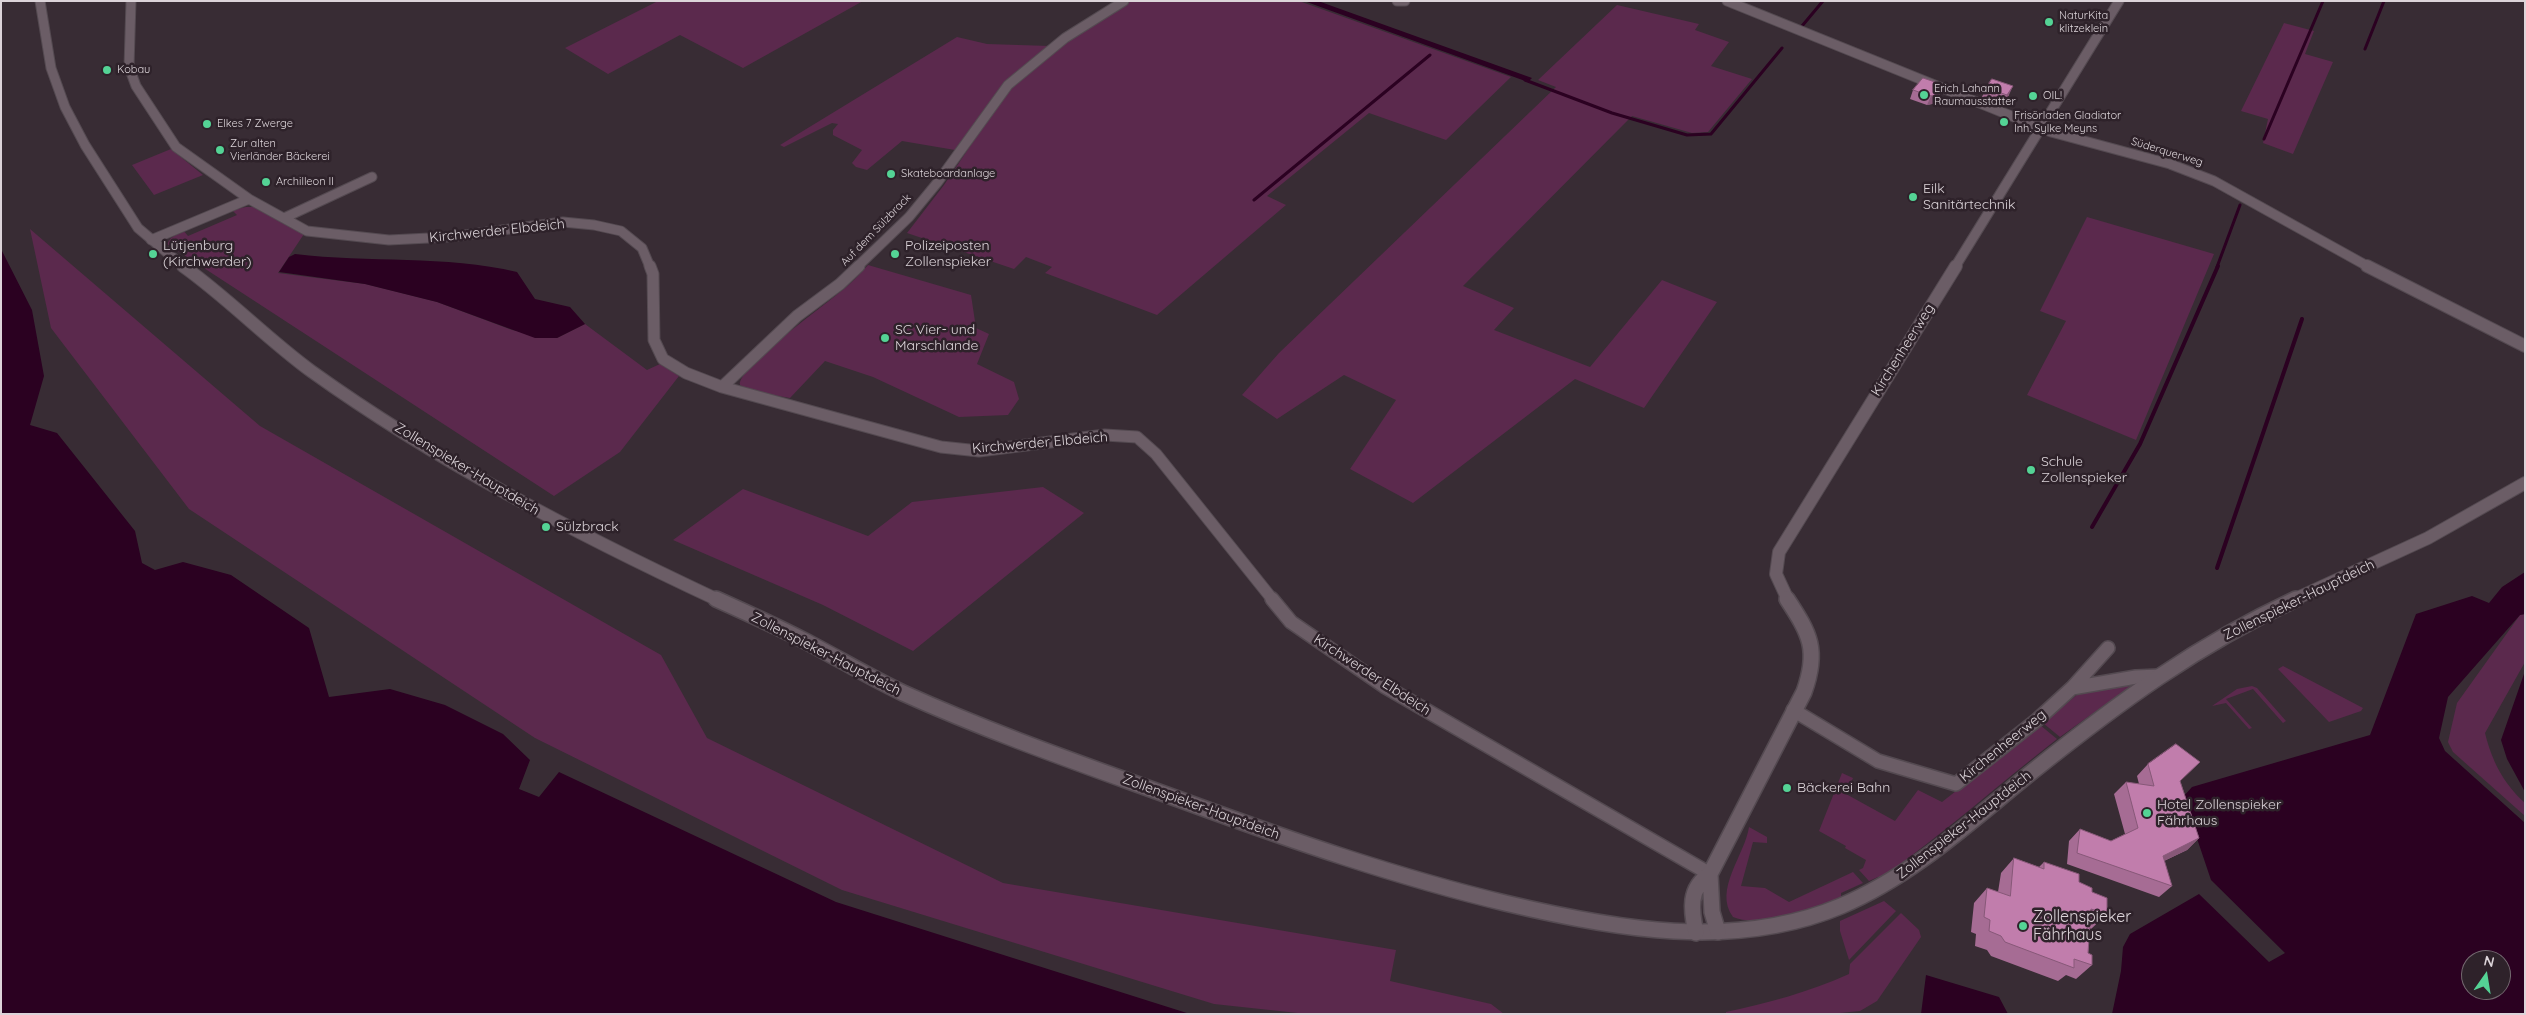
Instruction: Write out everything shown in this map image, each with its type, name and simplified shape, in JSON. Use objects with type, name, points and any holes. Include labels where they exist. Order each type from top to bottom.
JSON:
[{"type":"street","name":"Zollenspieker-Hauptdeich","points":[[40,1],[47,57],[59,96],[72,124],[138,227],[151,240],[211,286],[288,353],[344,394],[477,478],[626,558],[788,632],[899,691],[967,720],[1264,832],[1368,866],[1459,892],[1565,917],[1661,932],[1718,932],[1762,928],[1810,916],[1857,900],[1893,881],[1926,858],[2008,791],[2159,676],[2252,619],[2431,537],[2525,483]]},
{"type":"street","name":"Kirchwerder Elbdeich","points":[[132,1],[129,67],[136,86],[176,147],[249,199],[307,231],[389,240],[449,237],[563,222],[594,225],[621,232],[642,248],[653,274],[654,340],[664,359],[686,373],[722,387],[941,447],[979,451],[1105,435],[1137,437],[1156,454],[1291,622],[1384,686],[1710,874]]},
{"type":"street","name":"Auf dem Sülzbrack","points":[[722,387],[797,316],[845,280],[909,218],[937,183],[1008,85],[1065,38],[1124,1]]},
{"type":"street","points":[[1397,1],[1405,1]]},
{"type":"street","name":"Süderquerweg","points":[[1727,1],[2040,128],[2172,165],[2214,181],[2400,284],[2525,346]]},
{"type":"street","name":"Kirchenheerweg","points":[[1718,932],[1712,912],[1710,874],[1810,676],[1812,646],[1806,628],[1778,584],[1775,567],[1778,552],[2119,1]]},
{"type":"street","points":[[284,218],[372,178]]},
{"type":"street","points":[[151,240],[249,199]]},
{"type":"street","name":"Kirchenheerweg","points":[[1793,710],[1878,761],[1956,784],[2037,720],[2072,688],[2108,648]]},
{"type":"street","points":[[2072,688],[2136,677],[2159,676]]},
{"type":"street","name":"Kirchenheerweg","points":[[1696,933],[1692,914],[1693,894],[1702,878],[1710,874]]},
{"type":"shaded area","points":[[658,1],[863,1],[743,68],[680,35],[608,74],[565,48]]},
{"type":"shaded area","points":[[1131,1],[1299,1],[1511,77],[1446,140],[1369,113],[1267,196],[1286,205],[1157,315],[1045,273],[1052,267],[1026,257],[1014,269],[907,233],[944,185],[1012,84],[1068,40]]},
{"type":"shaded area","points":[[1304,1],[1318,1],[1532,78],[1528,82]]},
{"type":"shaded area","points":[[1617,5],[1699,24],[1695,30],[1729,42],[1711,66],[1752,79],[1708,132],[1692,133],[1632,116],[1463,286],[1514,308],[1494,330],[1590,367],[1662,280],[1717,302],[1644,408],[1575,379],[1413,503],[1350,469],[1396,400],[1344,375],[1277,419],[1242,395],[1279,353],[1556,87],[1538,80]]},
{"type":"shaded area","points":[[2284,23],[2314,31],[2305,54],[2333,62],[2293,154],[2263,143],[2268,119],[2241,111]]},
{"type":"shaded area","points":[[957,37],[987,44],[1050,46],[1003,85],[955,150],[902,141],[867,170],[856,167],[852,163],[862,150],[833,135],[833,130],[838,124],[832,123],[784,147],[780,145]]},
{"type":"shaded area","points":[[171,149],[203,175],[154,195],[132,165]]},
{"type":"shaded area","points":[[256,207],[304,234],[278,273],[365,284],[437,302],[512,330],[557,338],[585,324],[647,370],[660,364],[679,376],[620,452],[554,496],[167,244],[171,238],[183,230],[188,236],[237,215],[232,210]]},
{"type":"shaded area","points":[[2087,217],[2214,254],[2136,440],[2027,395],[2066,321],[2040,311]]},
{"type":"shaded area","points":[[30,229],[260,426],[661,655],[707,738],[1003,883],[1396,950],[1390,981],[1491,1004],[1504,1014],[1307,1014],[1214,1004],[842,890],[535,738],[189,509],[51,328]]},
{"type":"shaded area","points":[[1,249],[32,310],[44,376],[30,425],[57,433],[135,531],[142,563],[155,570],[183,562],[231,575],[309,628],[329,697],[390,689],[445,705],[503,734],[530,760],[519,789],[539,797],[559,772],[836,902],[1190,1014],[1,1014]]},
{"type":"shaded area","points":[[295,254],[462,263],[517,272],[535,299],[570,307],[585,324],[557,338],[535,338],[437,302],[365,284],[279,272],[289,257]]},
{"type":"shaded area","name":"SC Vier- und Marschlande","points":[[868,265],[971,295],[976,328],[989,334],[977,364],[1014,382],[1019,399],[1008,415],[959,417],[873,377],[825,361],[790,398],[750,391],[740,385],[743,377],[752,365],[848,286]]},
{"type":"shaded area","points":[[1043,487],[1084,513],[913,651],[823,605],[673,540],[743,489],[868,536],[912,502]]},
{"type":"shaded area","points":[[2525,572],[2525,614],[2520,615],[2448,697],[2439,738],[2445,751],[2525,823],[2525,1014],[2112,1014],[2121,971],[2123,947],[2130,934],[2199,894],[2269,962],[2285,953],[2211,880],[2183,797],[2192,787],[2370,735],[2416,614],[2472,596],[2489,603],[2502,587]]},
{"type":"shaded area","points":[[2525,614],[2525,662],[2485,733],[2499,771],[2510,788],[2525,803],[2525,816],[2453,752],[2448,742],[2457,703],[2520,615]]},
{"type":"shaded area","points":[[2283,666],[2363,708],[2361,711],[2329,722],[2278,669]]},
{"type":"shaded area","points":[[2525,671],[2525,792],[2507,759],[2501,740]]},
{"type":"shaded area","points":[[2135,683],[2060,737],[2043,723],[2078,694]]},
{"type":"shaded area","points":[[2252,686],[2257,688],[2286,721],[2283,723],[2253,689],[2226,699],[2252,728],[2249,729],[2226,703],[2212,706],[2237,689]]},
{"type":"shaded area","points":[[2040,725],[2057,739],[1904,862],[1881,878],[1878,877],[1869,881],[1859,870],[1863,868],[1866,860],[1819,831],[1842,773],[1853,778],[1846,794],[1895,821],[1918,790],[1942,802]]},
{"type":"shaded area","points":[[1749,827],[1767,837],[1767,843],[1753,842],[1741,886],[1765,888],[1789,902],[1853,872],[1863,883],[1841,893],[1841,898],[1772,919],[1745,920],[1733,917],[1728,907],[1726,895],[1732,872]]},
{"type":"shaded area","points":[[1884,901],[1896,911],[1849,960],[1840,931],[1840,921]]},
{"type":"shaded area","points":[[1901,913],[1919,930],[1921,937],[1877,1001],[1860,1011],[1840,1013],[1726,1014],[1726,1012],[1804,992],[1849,974],[1850,964]]},
{"type":"shaded area","points":[[1926,975],[1999,997],[2008,1014],[1921,1014]]},
{"type":"building","points":[[1923,78],[1941,84],[1937,89],[1940,94],[1931,96],[1913,90]]},
{"type":"building","points":[[1992,79],[2013,86],[2007,95],[1986,88]]},
{"type":"building","name":"Hotel Zollenspieker Fährhaus","points":[[2176,744],[2200,762],[2180,781],[2199,838],[2163,856],[2172,886],[2077,853],[2080,829],[2111,841],[2138,828],[2126,782],[2154,786],[2148,764]]},
{"type":"building","name":"Zollenspieker Fährhaus","points":[[2014,858],[2044,869],[2044,862],[2079,874],[2079,882],[2092,888],[2092,892],[2107,898],[2107,914],[2091,909],[2088,953],[2092,955],[2092,965],[2074,959],[2074,968],[2005,942],[2001,936],[1989,931],[1990,920],[1984,917],[1987,888],[2010,896]]},
{"type":"waterway","points":[[1802,26],[1823,1]]},
{"type":"waterway","points":[[2264,139],[2323,1]]},
{"type":"waterway","points":[[2365,49],[2384,1]]},
{"type":"waterway","points":[[1525,80],[1612,113],[1687,135],[1711,134],[1782,48]]},
{"type":"waterway","points":[[1254,200],[1430,55]]},
{"type":"waterway","points":[[2217,267],[2240,205]]},
{"type":"waterway","points":[[2092,527],[2140,444],[2218,266]]},
{"type":"waterway","points":[[2217,568],[2302,319]]},
{"type":"place","name":"NaturKita klitzeklein","points":[[2049,22]]},
{"type":"place","name":"Kobau","points":[[107,70]]},
{"type":"place","name":"Erich Lahann Raumausstatter","points":[[1924,95]]},
{"type":"place","name":"OIL!","points":[[2033,96]]},
{"type":"place","name":"Frisörladen Gladiator Inh. Sylke Meyns","points":[[2004,122]]},
{"type":"place","name":"Elkes 7 Zwerge","points":[[207,124]]},
{"type":"place","name":"Zur alten Vierländer Bäckerei","points":[[220,150]]},
{"type":"place","name":"Skateboardanlage","points":[[891,174]]},
{"type":"place","name":"Archilleon II","points":[[266,182]]},
{"type":"place","name":"Eilk Sanitärtechnik","points":[[1913,197]]},
{"type":"place","name":"Lütjenburg (Kirchwerder)","points":[[153,254]]},
{"type":"place","name":"Polizeiposten Zollenspieker","points":[[895,254]]},
{"type":"place","name":"SC Vier- und Marschlande","points":[[885,338]]},
{"type":"place","name":"Schule Zollenspieker","points":[[2031,470]]},
{"type":"place","name":"Sülzbrack","points":[[546,527]]},
{"type":"place","name":"Bäckerei Bahn","points":[[1787,788]]},
{"type":"place","name":"Hotel Zollenspieker Fährhaus","points":[[2147,813]]},
{"type":"place","name":"Zollenspieker Fährhaus","points":[[2023,926]]}]
